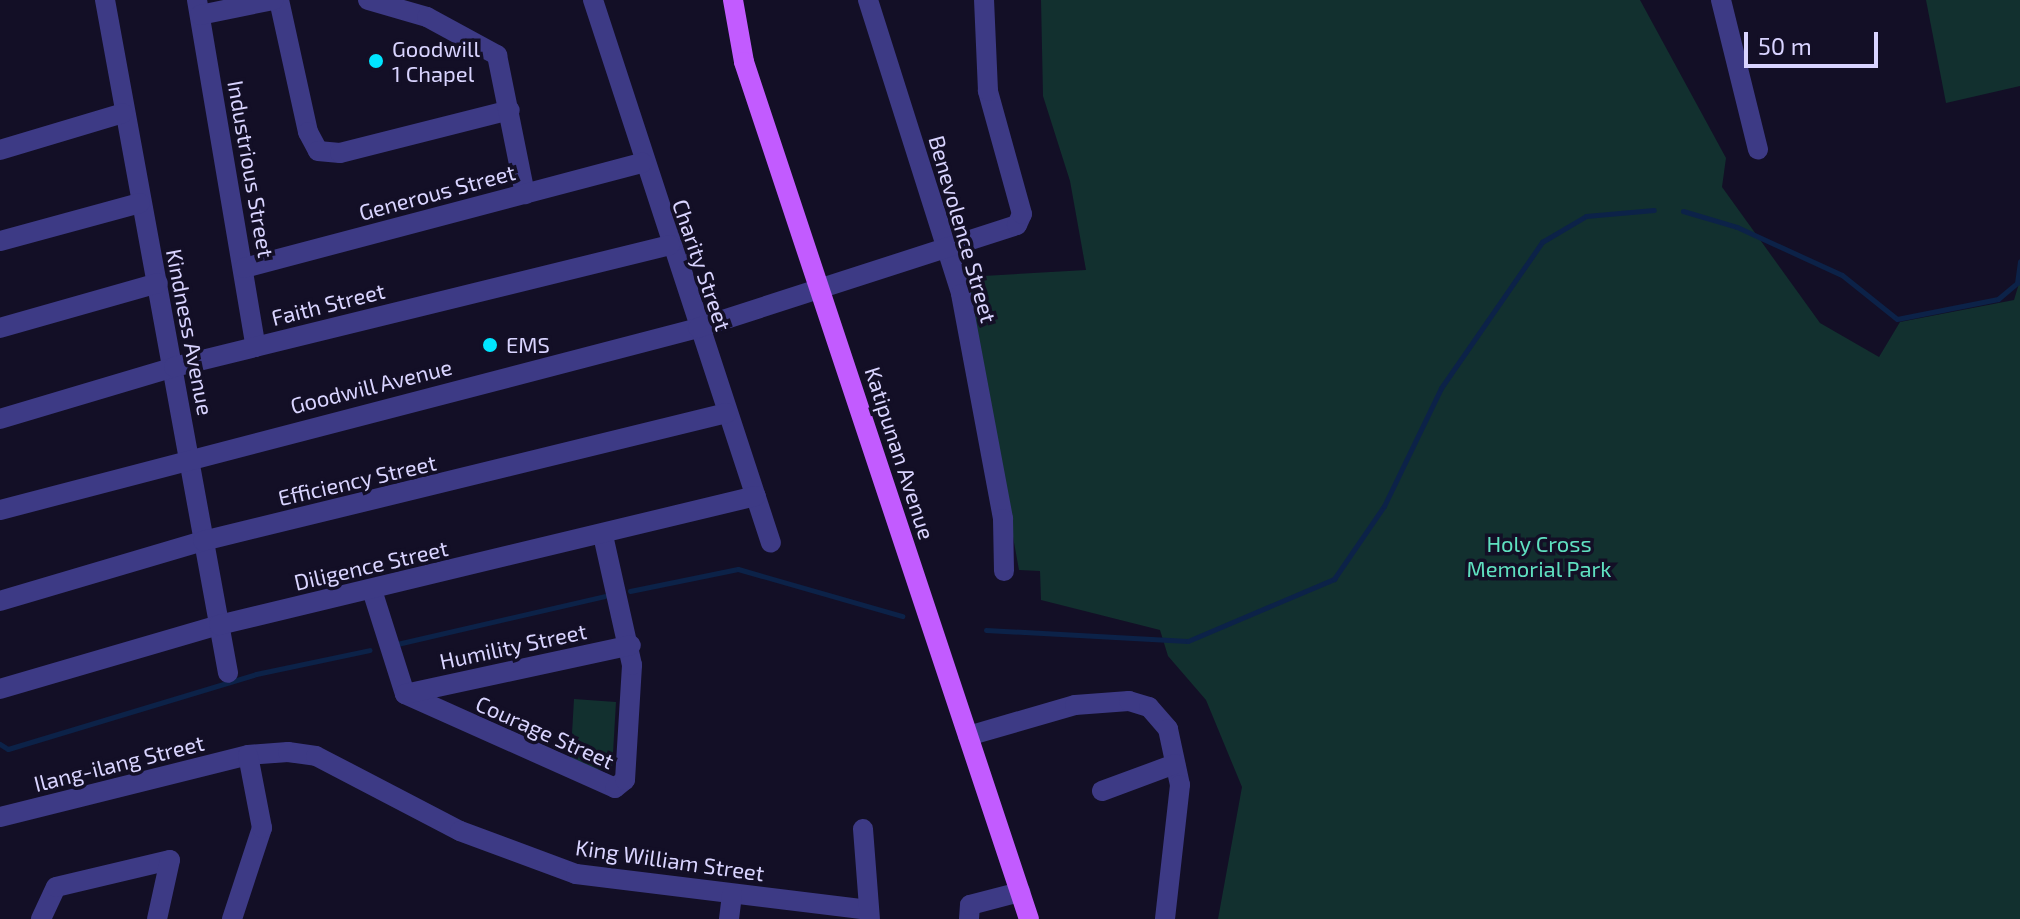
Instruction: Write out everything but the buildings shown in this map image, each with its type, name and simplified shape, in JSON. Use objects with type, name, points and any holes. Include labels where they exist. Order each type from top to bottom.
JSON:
[{"type":"main road","name":"Katipunan Avenue","points":[[733,0],[744,62],[1029,919]]},
{"type":"street","name":"Kindness Avenue","points":[[105,0],[123,113],[174,367],[228,673]]},
{"type":"street","points":[[199,8],[273,0]]},
{"type":"street","points":[[279,0],[308,132],[318,151],[340,153],[510,110]]},
{"type":"street","name":"Charity Street","points":[[593,0],[642,163],[771,543]]},
{"type":"street","name":"Benevolence Street","points":[[868,0],[948,249],[1003,519],[1004,571]]},
{"type":"street","name":"Goodwill Avenue","points":[[0,510],[188,458],[698,328],[1017,225],[1022,214],[988,91],[984,0]]},
{"type":"street","points":[[1721,0],[1758,149]]},
{"type":"street","points":[[373,1],[427,17],[497,55],[525,194]]},
{"type":"street","name":"Industrious Street","points":[[199,8],[256,347]]},
{"type":"street","points":[[0,150],[123,113]]},
{"type":"street","name":"Generous Street","points":[[244,268],[642,163]]},
{"type":"street","points":[[0,241],[140,203]]},
{"type":"street","name":"Faith Street","points":[[0,419],[174,367],[670,245]]},
{"type":"street","points":[[0,328],[158,283]]},
{"type":"street","name":"Efficiency Street","points":[[0,601],[203,541],[727,413]]},
{"type":"street","name":"Diligence Street","points":[[0,689],[219,625],[756,496]]},
{"type":"street","name":"Courage Street","points":[[405,694],[615,788],[625,780],[631,645],[603,535]]},
{"type":"street","points":[[372,590],[405,694]]},
{"type":"street","name":"Humility Street","points":[[405,694],[631,645]]},
{"type":"street","points":[[968,736],[1075,705],[1129,701],[1149,707],[1168,729],[1175,764],[1176,858],[1165,919]]},
{"type":"street","points":[[232,919],[262,828],[248,755]]},
{"type":"street","name":"Ilang-ilang Street","points":[[0,817],[248,755]]},
{"type":"street","name":"King William Street","points":[[248,755],[316,756],[460,831],[576,874],[870,914]]},
{"type":"street","points":[[1102,791],[1175,764]]},
{"type":"street","points":[[863,829],[870,914]]},
{"type":"street","points":[[41,919],[56,887],[170,860],[157,919]]},
{"type":"street","points":[[969,919],[970,905],[1020,892]]},
{"type":"street","points":[[729,919],[732,894]]},
{"type":"green space","name":"Holy Cross Memorial Park","points":[[1041,0],[1640,0],[1726,158],[1722,187],[1820,323],[1879,357],[1900,322],[2014,300],[2020,280],[2020,919],[1218,919],[1242,787],[1206,700],[1168,656],[1160,630],[1041,600],[1040,571],[1019,570],[966,277],[1086,270],[1070,181],[1043,96]]},
{"type":"green space","points":[[1926,0],[2020,0],[2020,86],[1946,103]]},
{"type":"green space","points":[[574,699],[616,702],[612,770],[570,768]]},
{"type":"waterway","points":[[986,630],[1188,641],[1334,579],[1384,506],[1441,388],[1542,242],[1586,216],[1654,210]]},
{"type":"waterway","points":[[1683,211],[1737,227],[1842,275],[1897,319],[1998,299],[2017,283],[2020,261]]},
{"type":"waterway","points":[[630,591],[738,569],[902,616]]},
{"type":"waterway","points":[[397,644],[605,596]]},
{"type":"waterway","points":[[0,744],[8,749],[256,674],[370,650]]},
{"type":"place","name":"Goodwill 1 Chapel","points":[[376,61]]},
{"type":"place","name":"EMS","points":[[490,345]]}]
